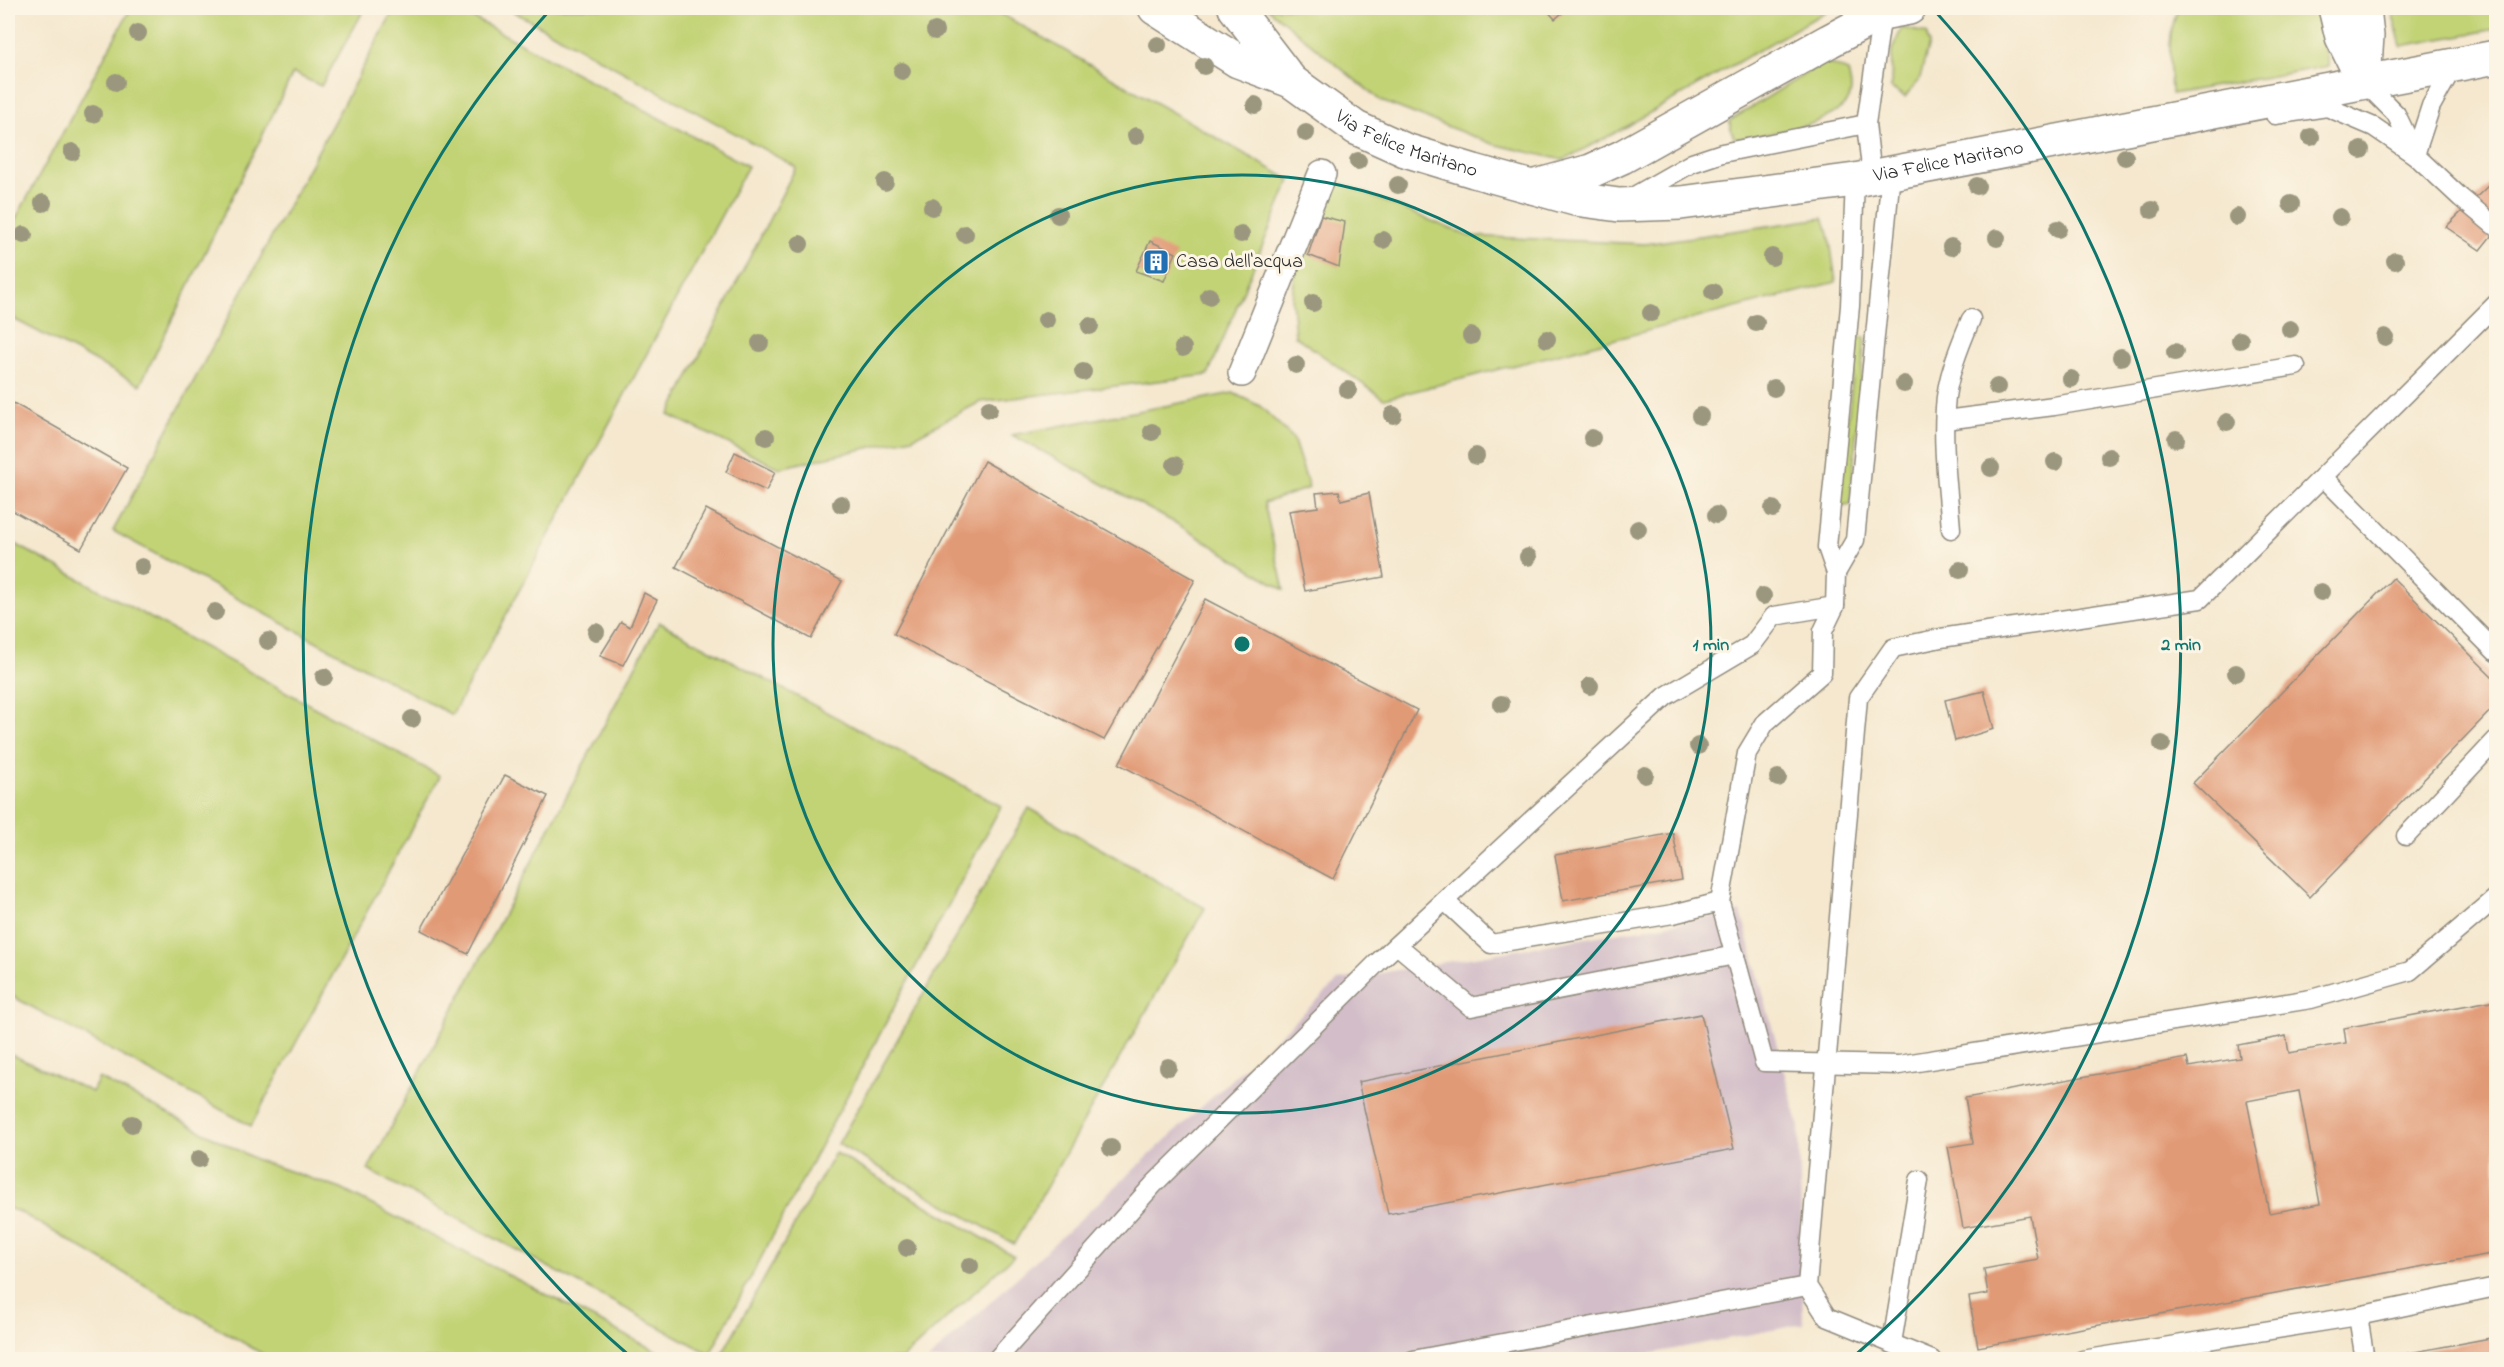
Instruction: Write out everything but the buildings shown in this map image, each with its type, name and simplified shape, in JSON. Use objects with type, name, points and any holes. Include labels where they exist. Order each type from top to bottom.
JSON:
[{"type":"street","name":"Via Felice Maritano","points":[[1155,8],[1238,61],[1292,81]]},
{"type":"street","name":"Via Felice Maritano","points":[[1235,8],[1292,81],[1356,128],[1405,150],[1575,199],[1619,205],[1682,203],[1873,176],[2496,57]]},
{"type":"street","points":[[2335,8],[2342,37],[2364,82]]},
{"type":"street","points":[[2364,8],[2367,36],[2364,82]]},
{"type":"street","name":"Via Felice Maritano","points":[[1532,186],[1592,171],[1622,157],[1895,10]]},
{"type":"street","points":[[1242,373],[1322,174]]},
{"type":"lane","points":[[1836,573],[1855,540],[1873,176],[1866,124],[1895,10]]},
{"type":"lane","points":[[2415,155],[2431,106],[2454,65]]},
{"type":"lane","points":[[2364,82],[2396,114],[2415,155]]},
{"type":"lane","points":[[2225,109],[2257,118],[2327,107],[2374,127],[2415,155],[2461,198],[2496,226]]},
{"type":"lane","points":[[1619,205],[1692,163],[1722,153],[1866,124]]},
{"type":"lane","points":[[1873,176],[1850,306],[1827,547],[1836,573],[1835,606],[1823,631],[1822,673],[1765,723],[1747,753],[1720,902],[1764,1062],[1899,1065],[2311,999],[2410,971],[2496,898]]},
{"type":"lane","points":[[1932,1359],[1827,1317],[1807,1286],[1858,698],[1893,648],[1941,638],[2200,599],[2496,304]]},
{"type":"lane","points":[[1951,529],[1944,407],[1958,350],[1971,319]]},
{"type":"lane","points":[[1945,420],[2066,404],[2296,366]]},
{"type":"lane","points":[[2323,477],[2496,652]]},
{"type":"lane","points":[[996,1359],[1154,1184],[1396,945],[1666,696],[1752,645],[1774,616],[1835,606]]},
{"type":"lane","points":[[2406,836],[2496,740]]},
{"type":"lane","points":[[1445,901],[1491,944],[1673,914],[1720,902]]},
{"type":"lane","points":[[1396,945],[1471,1007],[1735,955]]},
{"type":"lane","points":[[1892,1343],[1919,1180]]},
{"type":"lane","points":[[1413,1359],[1807,1286]]},
{"type":"lane","points":[[2082,1359],[2358,1316],[2496,1287]]},
{"type":"lane","points":[[2358,1316],[2365,1359]]},
{"type":"shaded area","points":[[1741,912],[1799,1127],[1803,1324],[1617,1360],[928,1360],[1339,980]]},
{"type":"green space","points":[[131,8],[365,8],[321,86],[293,73],[140,385],[8,316],[8,233]]},
{"type":"green space","points":[[395,8],[455,8],[748,166],[452,715],[113,531]]},
{"type":"green space","points":[[507,8],[991,8],[1290,180],[1208,375],[980,402],[912,438],[779,468],[669,415],[796,167]]},
{"type":"green space","points":[[1267,8],[1832,8],[1613,134],[1563,160],[1493,144],[1381,101]]},
{"type":"green space","points":[[2179,8],[2315,8],[2329,66],[2171,94],[2170,39]]},
{"type":"green space","points":[[2391,8],[2496,8],[2496,29],[2401,46]]},
{"type":"green space","points":[[1902,28],[1926,33],[1929,44],[1919,81],[1905,97],[1891,88],[1892,50]]},
{"type":"green space","points":[[1824,62],[1848,71],[1850,94],[1847,102],[1837,111],[1825,118],[1794,129],[1734,139],[1729,121]]},
{"type":"green space","points":[[1331,179],[1468,236],[1645,244],[1823,218],[1829,234],[1836,282],[1384,399],[1295,336],[1292,299],[1296,265]]},
{"type":"green space","points":[[1865,337],[1850,504],[1838,506],[1857,338]]},
{"type":"green space","points":[[1233,393],[1260,406],[1293,438],[1309,488],[1264,503],[1284,590],[1179,525],[1012,435]]},
{"type":"green space","points":[[8,540],[440,776],[251,1126],[8,994]]},
{"type":"green space","points":[[659,622],[1001,806],[710,1354],[368,1170]]},
{"type":"green space","points":[[1029,808],[1205,908],[1014,1244],[838,1144]]},
{"type":"green space","points":[[8,1053],[92,1092],[99,1078],[257,1160],[341,1189],[672,1359],[271,1359],[20,1212],[8,1208]]},
{"type":"green space","points":[[835,1153],[1014,1256],[902,1359],[719,1359]]},
{"type":"place","name":"Casa dell'acqua","points":[[1156,262]]}]
